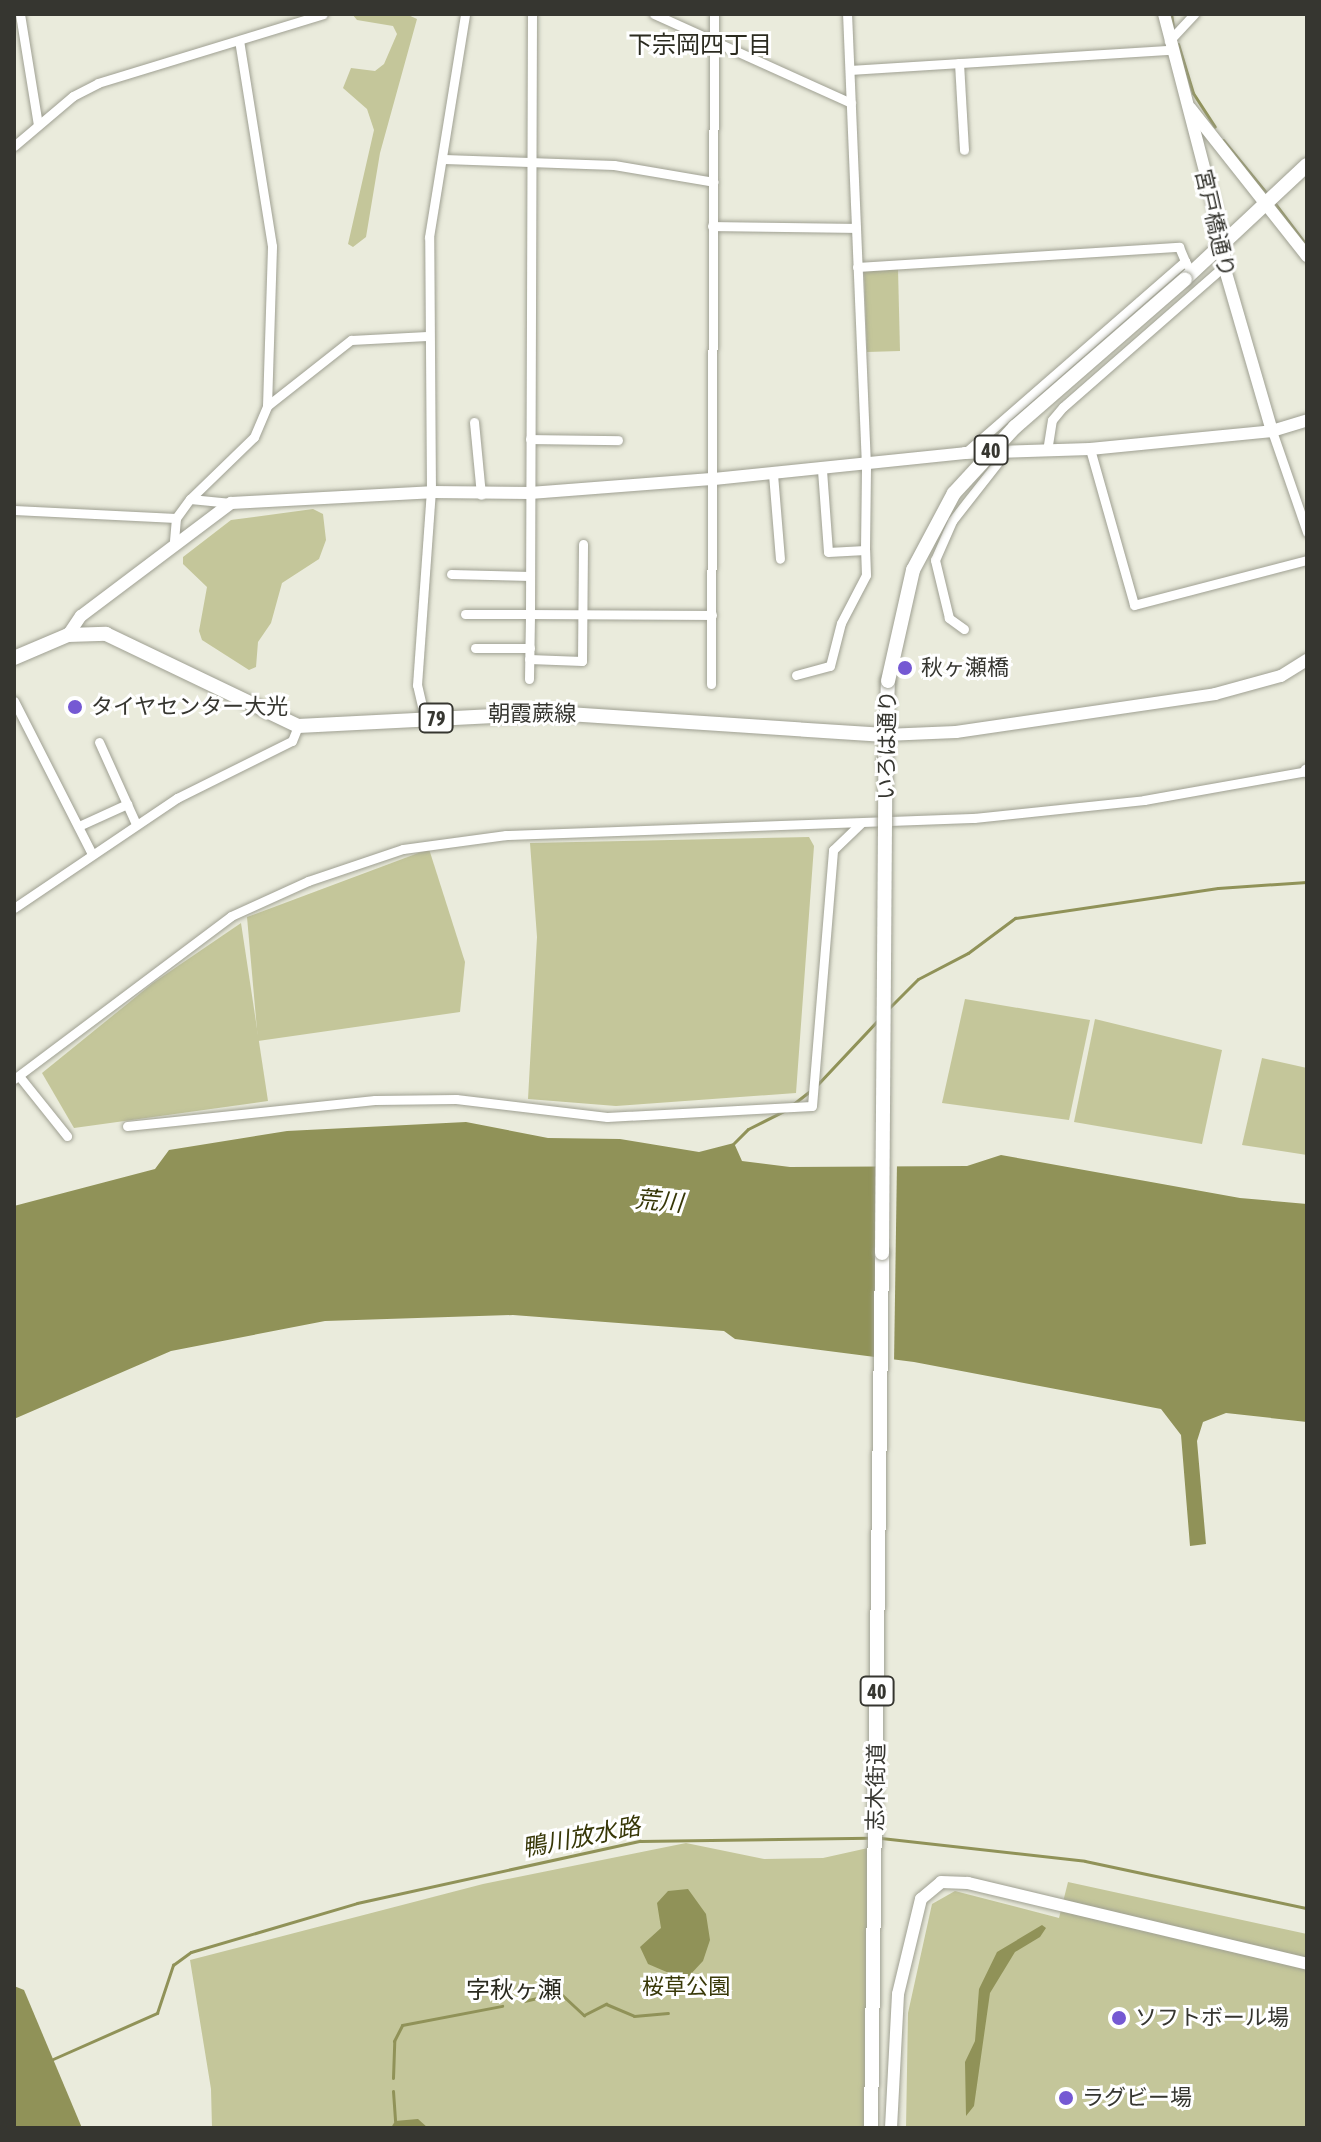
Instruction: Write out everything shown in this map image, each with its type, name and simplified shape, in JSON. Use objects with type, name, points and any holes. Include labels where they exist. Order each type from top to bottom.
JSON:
[{"type":"main road","name":"いろは通り","points":[[882,1253],[885,735],[888,681],[913,570],[954,493],[1015,427],[1187,271],[1224,244],[1304,171]]},
{"type":"main road","name":"朝霞蕨線","points":[[14,658],[68,635],[97,633],[125,640],[257,710],[298,726],[568,713],[885,735]]},
{"type":"main road","name":"志木街道","points":[[871,2128],[882,1253]]},
{"type":"street","points":[[20,14],[38,125]]},
{"type":"street","points":[[14,146],[98,83],[323,14]]},
{"type":"street","points":[[425,719],[417,685],[431,492],[427,336],[429,237],[465,14]]},
{"type":"street","points":[[529,679],[532,14]]},
{"type":"street","points":[[654,14],[851,103]]},
{"type":"street","points":[[711,684],[714,14]]},
{"type":"street","points":[[796,675],[830,666],[841,623],[866,575],[866,466],[847,14]]},
{"type":"street","name":"宮戸橋通り","points":[[1164,14],[1169,45],[1224,244],[1224,266],[1272,431]]},
{"type":"street","points":[[850,70],[1169,45],[1194,14]]},
{"type":"street","points":[[174,541],[176,518],[190,499],[254,437],[267,406],[272,246],[239,41]]},
{"type":"street","points":[[959,63],[964,150]]},
{"type":"street","points":[[1184,101],[1270,199],[1307,256]]},
{"type":"street","points":[[444,159],[614,165],[714,182]]},
{"type":"street","points":[[712,226],[856,228]]},
{"type":"street","points":[[857,267],[1179,247],[1187,271],[965,453]]},
{"type":"street","points":[[1047,451],[1052,420],[1063,407],[1224,266]]},
{"type":"street","points":[[267,406],[351,340],[427,336]]},
{"type":"street","points":[[190,499],[231,503],[431,492],[481,495],[530,493],[866,466],[965,453],[1090,449],[1272,431],[1307,420]]},
{"type":"street","points":[[474,422],[481,495]]},
{"type":"street","points":[[1272,431],[1307,532]]},
{"type":"street","points":[[530,439],[618,440]]},
{"type":"street","points":[[1090,449],[1134,605],[1307,560]]},
{"type":"street","points":[[964,629],[949,618],[935,560],[952,521],[1006,452]]},
{"type":"street","points":[[822,470],[828,552],[865,550]]},
{"type":"street","points":[[773,474],[780,559]]},
{"type":"street","points":[[68,635],[81,616],[174,541],[231,503]]},
{"type":"street","points":[[14,510],[176,518]]},
{"type":"street","points":[[475,648],[582,661],[583,544]]},
{"type":"street","points":[[451,574],[530,576]]},
{"type":"street","points":[[465,614],[712,615]]},
{"type":"street","points":[[885,735],[956,732],[1215,694],[1281,676],[1307,660]]},
{"type":"street","points":[[14,701],[81,825],[91,852]]},
{"type":"street","points":[[14,908],[91,852],[136,824],[292,741],[298,726]]},
{"type":"street","points":[[99,742],[136,824]]},
{"type":"street","points":[[67,1136],[16,1078],[221,921],[277,893],[373,858],[430,843],[506,835],[861,823],[1091,807],[1306,770]]},
{"type":"street","points":[[81,825],[127,804]]},
{"type":"street","points":[[127,1126],[351,1101],[456,1099],[607,1117],[812,1106],[833,850],[861,823]]},
{"type":"street","points":[[891,2128],[898,1994],[921,1899],[941,1882],[968,1883],[1307,1964]]},
{"type":"green space","points":[[352,14],[406,14],[417,19],[380,153],[366,237],[353,247],[348,244],[374,130],[367,109],[343,88],[351,68],[375,71],[384,64],[397,34],[393,26],[357,20]]},
{"type":"green space","points":[[898,269],[900,351],[867,352],[864,270]]},
{"type":"green space","points":[[313,509],[323,514],[326,540],[319,559],[282,583],[271,623],[258,642],[256,667],[249,670],[202,640],[199,631],[207,587],[183,564],[183,557],[231,520]]},
{"type":"green space","points":[[809,837],[814,846],[796,1093],[616,1106],[528,1099],[537,937],[530,843]]},
{"type":"green space","points":[[429,849],[465,962],[460,1012],[258,1041],[247,917]]},
{"type":"green space","points":[[241,923],[268,1101],[74,1128],[42,1073],[153,983]]},
{"type":"green space","points":[[965,999],[1090,1020],[1069,1120],[942,1103]]},
{"type":"green space","points":[[1095,1019],[1222,1050],[1202,1144],[1074,1122]]},
{"type":"green space","points":[[1262,1058],[1307,1068],[1307,1155],[1242,1145]]},
{"type":"green space","name":"桜草公園","points":[[686,1843],[764,1859],[823,1858],[868,1848],[865,2128],[212,2128],[211,2089],[190,1960],[483,1884]]},
{"type":"green space","points":[[1068,1882],[1307,1934],[1307,2128],[906,2128],[908,2013],[932,1904],[955,1891],[1059,1918]]},
{"type":"water","name":"荒川","points":[[466,1122],[548,1138],[620,1139],[699,1152],[734,1143],[742,1161],[790,1167],[967,1166],[1001,1155],[1240,1198],[1307,1204],[1307,1422],[1226,1413],[1203,1422],[1197,1441],[1206,1544],[1190,1546],[1181,1435],[1161,1409],[914,1362],[735,1339],[724,1331],[513,1315],[325,1321],[171,1351],[14,1419],[14,1206],[155,1169],[169,1150],[287,1131]]},
{"type":"water","points":[[688,1889],[706,1914],[710,1940],[703,1961],[689,1976],[676,1976],[648,1964],[640,1947],[661,1928],[657,1903],[668,1891]]},
{"type":"water","points":[[1042,1925],[1046,1928],[1040,1937],[1015,1952],[990,1993],[974,2106],[966,2116],[965,2062],[975,2041],[979,1989],[997,1952]]},
{"type":"water","points":[[14,1986],[24,1990],[82,2128],[14,2128]]},
{"type":"water","points":[[418,2119],[428,2128],[391,2128],[395,2121]]},
{"type":"pier","points":[[876,1162],[897,1162],[894,1364],[874,1361]]},
{"type":"waterway","points":[[1171,14],[1173,27]]},
{"type":"waterway","points":[[1178,44],[1193,93],[1215,127]]},
{"type":"waterway","points":[[1223,140],[1268,195]]},
{"type":"waterway","points":[[1273,201],[1307,246]]},
{"type":"waterway","points":[[888,1009],[918,979],[968,953],[1015,918],[1218,888],[1307,882]]},
{"type":"waterway","points":[[817,1085],[877,1021]]},
{"type":"waterway","points":[[792,1105],[811,1090]]},
{"type":"waterway","points":[[733,1144],[748,1129],[786,1110]]},
{"type":"waterway","name":"鴨川放水路","points":[[53,2059],[157,2013],[173,1965],[191,1952],[357,1903],[640,1841],[869,1838]]},
{"type":"waterway","name":"鴨川放水路","points":[[881,1838],[1085,1861],[1307,1908]]},
{"type":"waterway","points":[[524,2001],[560,1993],[584,2015],[606,2004],[634,2016],[668,2013]]},
{"type":"waterway","points":[[393,2078],[394,2041],[402,2025],[502,2006]]},
{"type":"waterway","points":[[393,2091],[395,2121]]},
{"type":"place","name":"秋ヶ瀬橋","points":[[905,668]]},
{"type":"place","name":"タイヤセンター大光","points":[[75,707]]},
{"type":"place","name":"ソフトボール場","points":[[1119,2018]]},
{"type":"place","name":"ラグビー場","points":[[1066,2098]]},
{"type":"district","name":"下宗岡四丁目","points":[[700,45]]},
{"type":"district","name":"字秋ヶ瀬","points":[[514,1990]]}]
